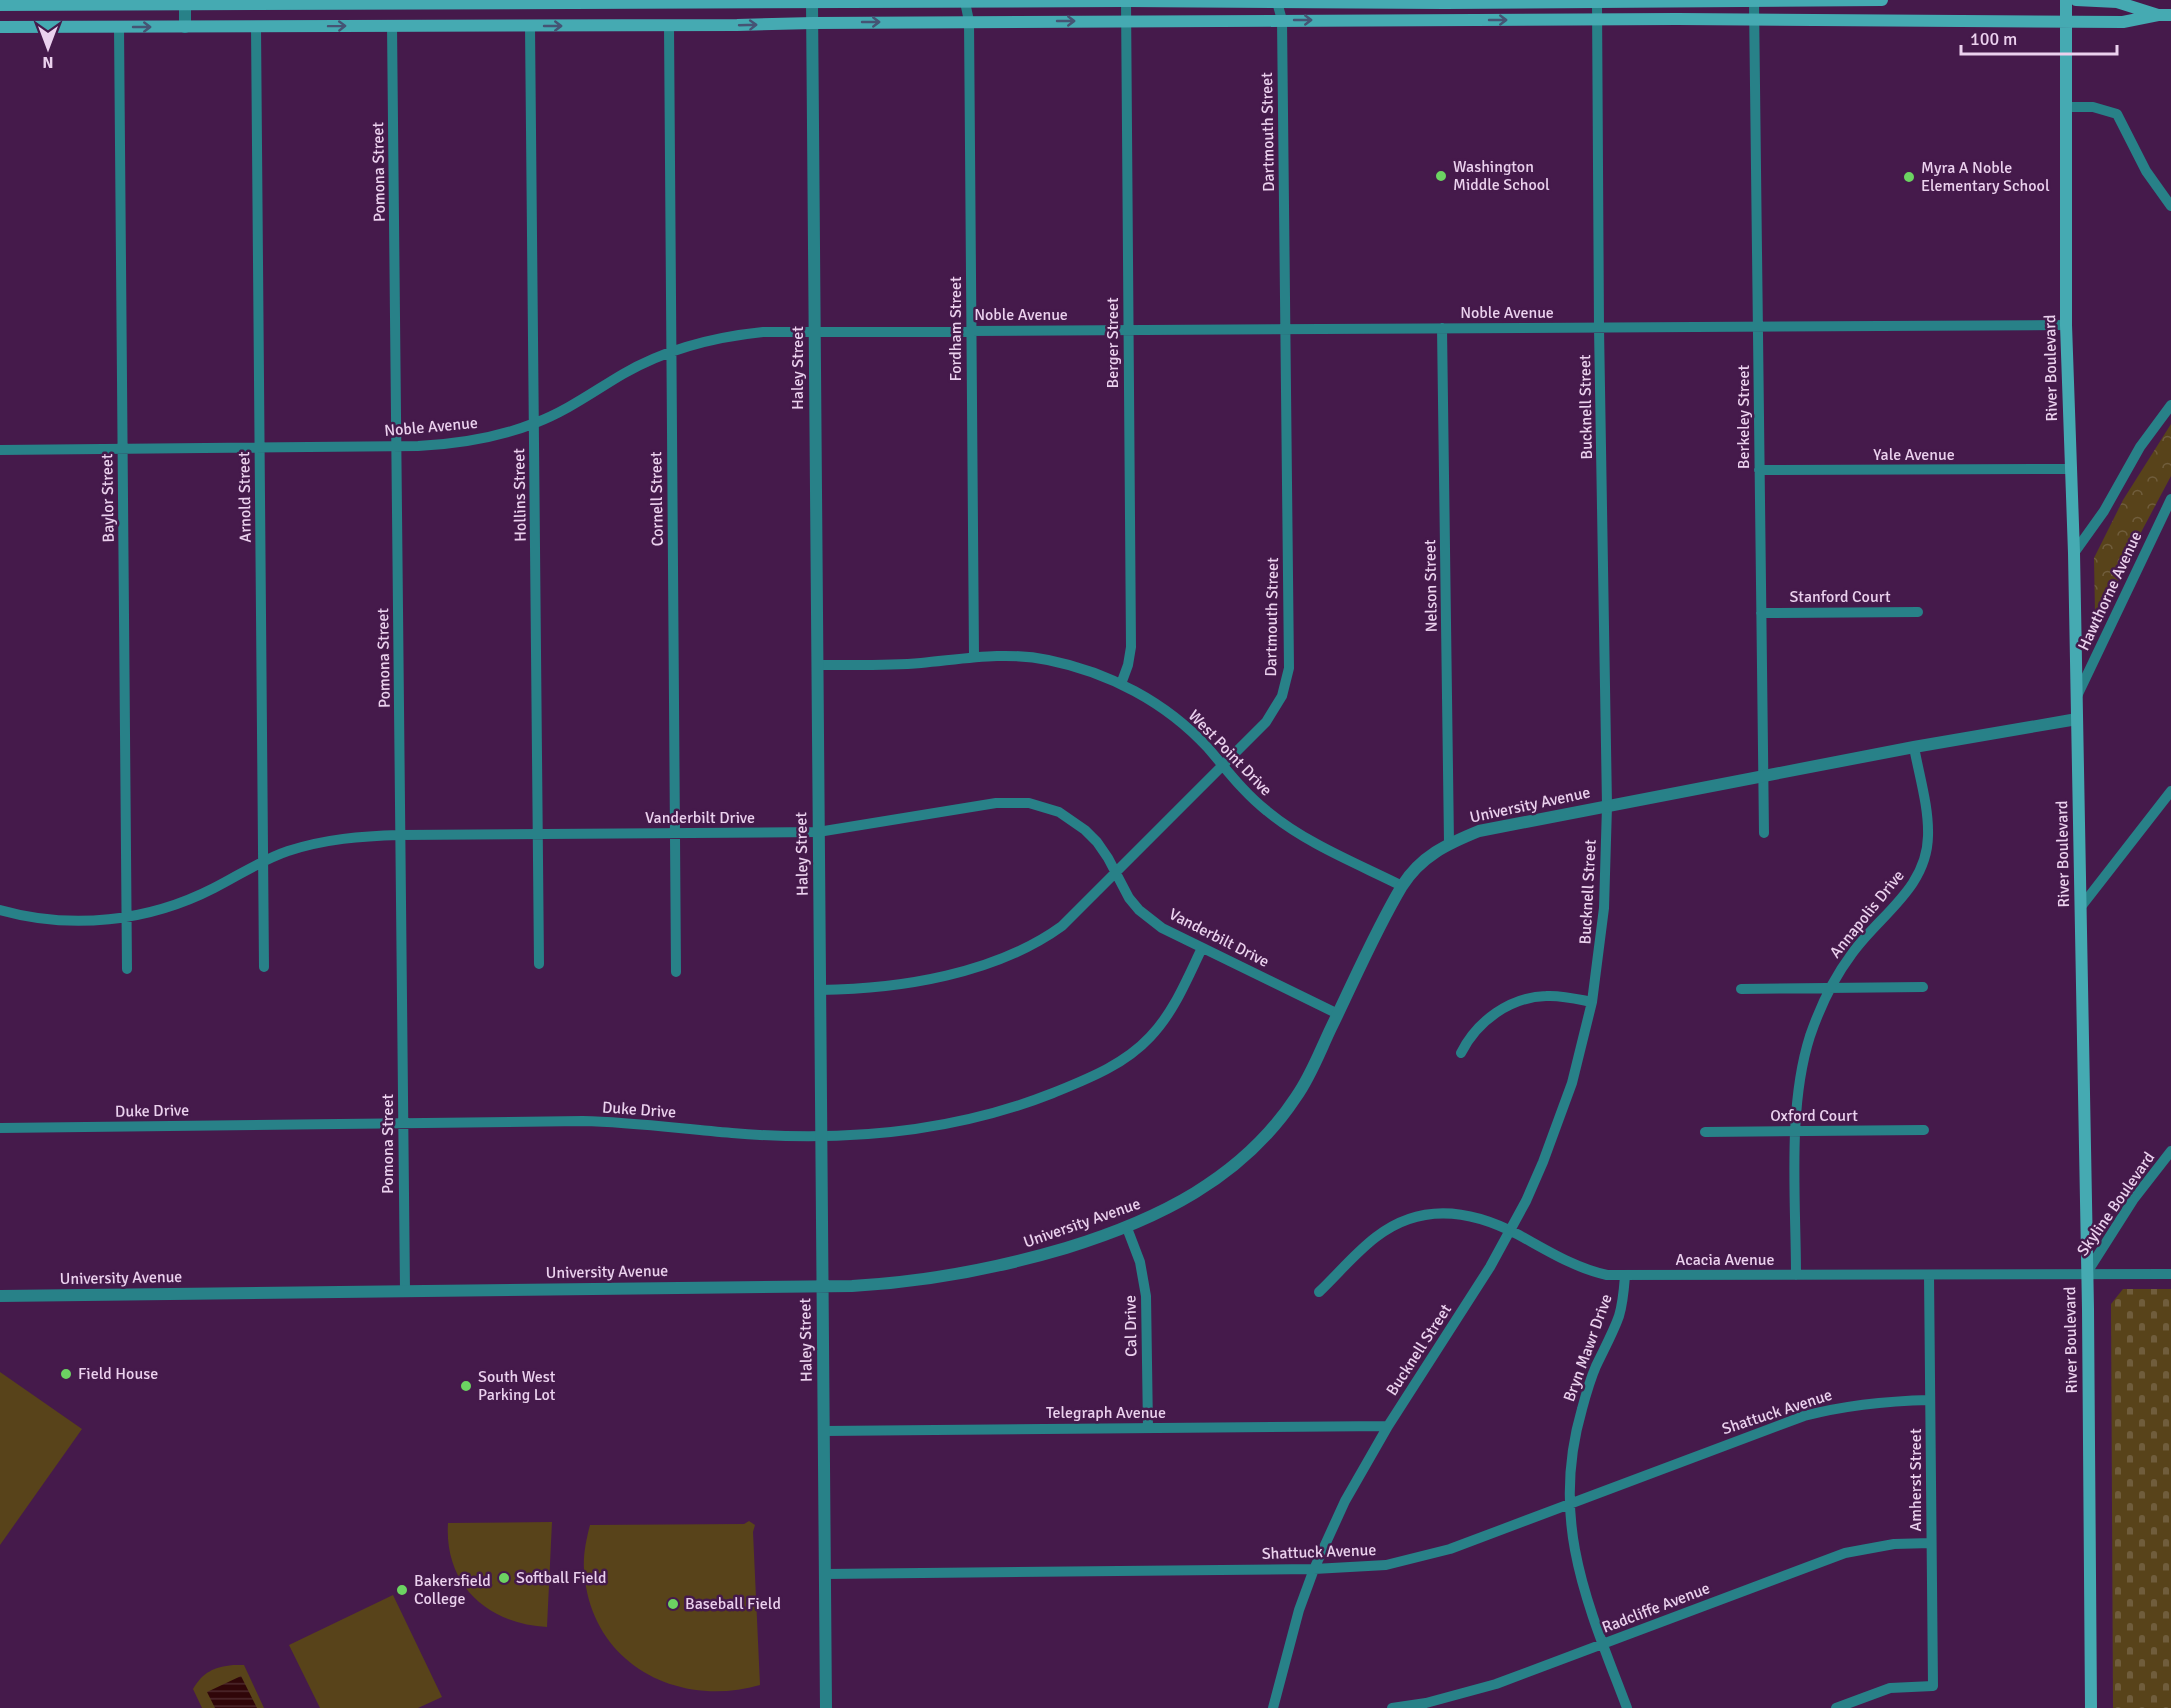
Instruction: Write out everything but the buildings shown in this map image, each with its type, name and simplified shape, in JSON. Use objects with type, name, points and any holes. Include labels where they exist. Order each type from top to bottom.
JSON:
[{"type":"main road","points":[[0,5],[184,2],[389,4],[1882,0]]},
{"type":"main road","name":"River Boulevard","points":[[2066,0],[2066,325],[2074,553],[2091,1708]]},
{"type":"main road","points":[[2076,0],[2117,2],[2165,15]]},
{"type":"main road","points":[[531,3],[531,26]]},
{"type":"main road","points":[[667,3],[669,26]]},
{"type":"main road","points":[[389,4],[392,25]]},
{"type":"main road","points":[[0,27],[669,26],[969,21],[1282,20],[1755,19],[2123,22],[2165,15]]},
{"type":"street","name":"Berger Street","points":[[1121,684],[1128,665],[1131,647],[1126,1]]},
{"type":"street","points":[[1445,1],[1445,20]]},
{"type":"street","points":[[184,2],[185,27]]},
{"type":"street","name":"Haley Street","points":[[812,2],[826,1708]]},
{"type":"street","name":"Fordham Street","points":[[965,2],[969,21],[974,656]]},
{"type":"street","name":"Dartmouth Street","points":[[820,990],[879,987],[943,976],[1005,956],[1050,934],[1062,926],[1223,766],[1266,722],[1279,703],[1289,668],[1282,20],[1276,2]]},
{"type":"street","name":"Bucknell Street","points":[[1273,1708],[1290,1642],[1314,1569],[1346,1498],[1388,1426],[1490,1267],[1535,1182],[1559,1123],[1580,1053],[1592,1002],[1604,908],[1607,806],[1599,328],[1597,2]]},
{"type":"street","name":"Berkeley Street","points":[[1754,2],[1760,326],[1759,470],[1764,833]]},
{"type":"street","name":"Pomona Street","points":[[392,25],[405,1291]]},
{"type":"street","name":"Hollins Street","points":[[531,26],[539,964]]},
{"type":"street","name":"Cornell Street","points":[[669,26],[676,972]]},
{"type":"street","name":"Baylor Street","points":[[119,27],[127,969]]},
{"type":"street","name":"Arnold Street","points":[[256,27],[264,967]]},
{"type":"street","points":[[2066,107],[2093,108],[2117,114],[2146,171],[2171,206]]},
{"type":"street","name":"Noble Avenue","points":[[0,450],[397,446],[468,442],[534,424],[575,404],[624,373],[670,352],[735,335],[763,332],[2066,325]]},
{"type":"street","name":"Nelson Street","points":[[1442,328],[1449,843]]},
{"type":"street","points":[[2074,553],[2104,511],[2140,447],[2171,405]]},
{"type":"street","name":"Yale Avenue","points":[[1759,470],[2070,470]]},
{"type":"street","name":"Hawthorne Avenue","points":[[2076,697],[2171,499]]},
{"type":"street","name":"Stanford Court","points":[[1761,613],[1918,612]]},
{"type":"street","name":"West Point Drive","points":[[817,665],[921,663],[974,656],[1021,656],[1075,666],[1121,684],[1162,707],[1185,726],[1247,794],[1286,826],[1311,841],[1402,886]]},
{"type":"street","name":"University Avenue","points":[[0,1296],[889,1284],[963,1274],[1034,1257],[1127,1228],[1187,1199],[1221,1177],[1268,1135],[1306,1082],[1402,886],[1419,863],[1433,851],[1479,831],[1914,747],[2077,719]]},
{"type":"street","name":"Annapolis Drive","points":[[1796,1275],[1795,1131],[1798,1087],[1803,1062],[1813,1028],[1830,988],[1870,930],[1910,889],[1923,863],[1929,838],[1928,823],[1914,747]]},
{"type":"street","points":[[2080,908],[2171,791]]},
{"type":"street","name":"Vanderbilt Drive","points":[[0,910],[60,920],[102,920],[127,917],[187,901],[264,861],[286,852],[335,839],[400,835],[818,832],[996,803],[1029,803],[1059,812],[1085,830],[1097,842],[1129,898],[1162,928],[1338,1014]]},
{"type":"street","name":"Duke Drive","points":[[0,1128],[609,1121],[732,1134],[821,1135],[894,1132],[968,1119],[1040,1098],[1099,1073],[1134,1052],[1161,1025],[1173,1007],[1202,948]]},
{"type":"street","points":[[1741,989],[1923,987]]},
{"type":"street","points":[[1461,1053],[1473,1033],[1484,1022],[1511,1004],[1545,996],[1562,996],[1592,1002]]},
{"type":"street","name":"Oxford Court","points":[[1705,1132],[1924,1130]]},
{"type":"street","name":"Skyline Boulevard","points":[[2086,1274],[2133,1200],[2171,1151]]},
{"type":"street","name":"Acacia Avenue","points":[[1319,1292],[1378,1235],[1410,1219],[1428,1215],[1463,1214],[1493,1222],[1589,1271],[1607,1275],[2171,1274]]},
{"type":"street","name":"Cal Drive","points":[[1127,1228],[1140,1262],[1146,1287],[1148,1428]]},
{"type":"street","name":"Amherst Street","points":[[1836,1708],[1890,1688],[1933,1686],[1929,1275]]},
{"type":"street","name":"Bryn Mawr Drive","points":[[1625,1276],[1619,1315],[1596,1366],[1578,1420],[1573,1448],[1570,1503],[1576,1561],[1583,1588],[1627,1708]]},
{"type":"street","name":"Shattuck Avenue","points":[[825,1574],[1353,1568],[1418,1558],[1450,1549],[1804,1416],[1856,1404],[1930,1400]]},
{"type":"street","name":"Telegraph Avenue","points":[[824,1431],[1388,1426]]},
{"type":"street","name":"Radcliffe Avenue","points":[[1392,1708],[1444,1699],[1496,1684],[1845,1552],[1894,1544],[1932,1543]]},
{"type":"green space","points":[[2171,424],[2171,476],[2129,555],[2104,615],[2097,618],[2094,558],[2123,500]]},
{"type":"green space","points":[[2123,1289],[2171,1289],[2171,1708],[2113,1708],[2111,1304]]},
{"type":"green space","points":[[0,1372],[82,1429],[0,1545]]},
{"type":"green space","name":"Baseball Field","points":[[749,1521],[755,1525],[753,1532],[760,1685],[730,1691],[701,1691],[673,1685],[647,1674],[624,1658],[606,1636],[592,1610],[584,1566],[585,1546],[590,1525],[744,1524]]},
{"type":"green space","name":"Softball Field","points":[[552,1522],[547,1627],[506,1618],[489,1609],[474,1597],[462,1582],[453,1565],[448,1523]]},
{"type":"green space","points":[[393,1595],[442,1697],[418,1708],[320,1708],[289,1645]]},
{"type":"green space","points":[[233,1665],[244,1665],[264,1708],[202,1708],[193,1689],[197,1683],[210,1671]]},
{"type":"shaded area","points":[[241,1676],[257,1708],[215,1708],[207,1692]]},
{"type":"place","name":"Washington Middle School","points":[[1441,176]]},
{"type":"place","name":"Myra A Noble Elementary School","points":[[1909,177]]},
{"type":"place","name":"Field House","points":[[66,1374]]},
{"type":"place","name":"South West Parking Lot","points":[[466,1386]]},
{"type":"place","name":"Softball Field","points":[[504,1578]]},
{"type":"place","name":"Bakersfield College","points":[[402,1590]]},
{"type":"place","name":"Baseball Field","points":[[673,1604]]}]
